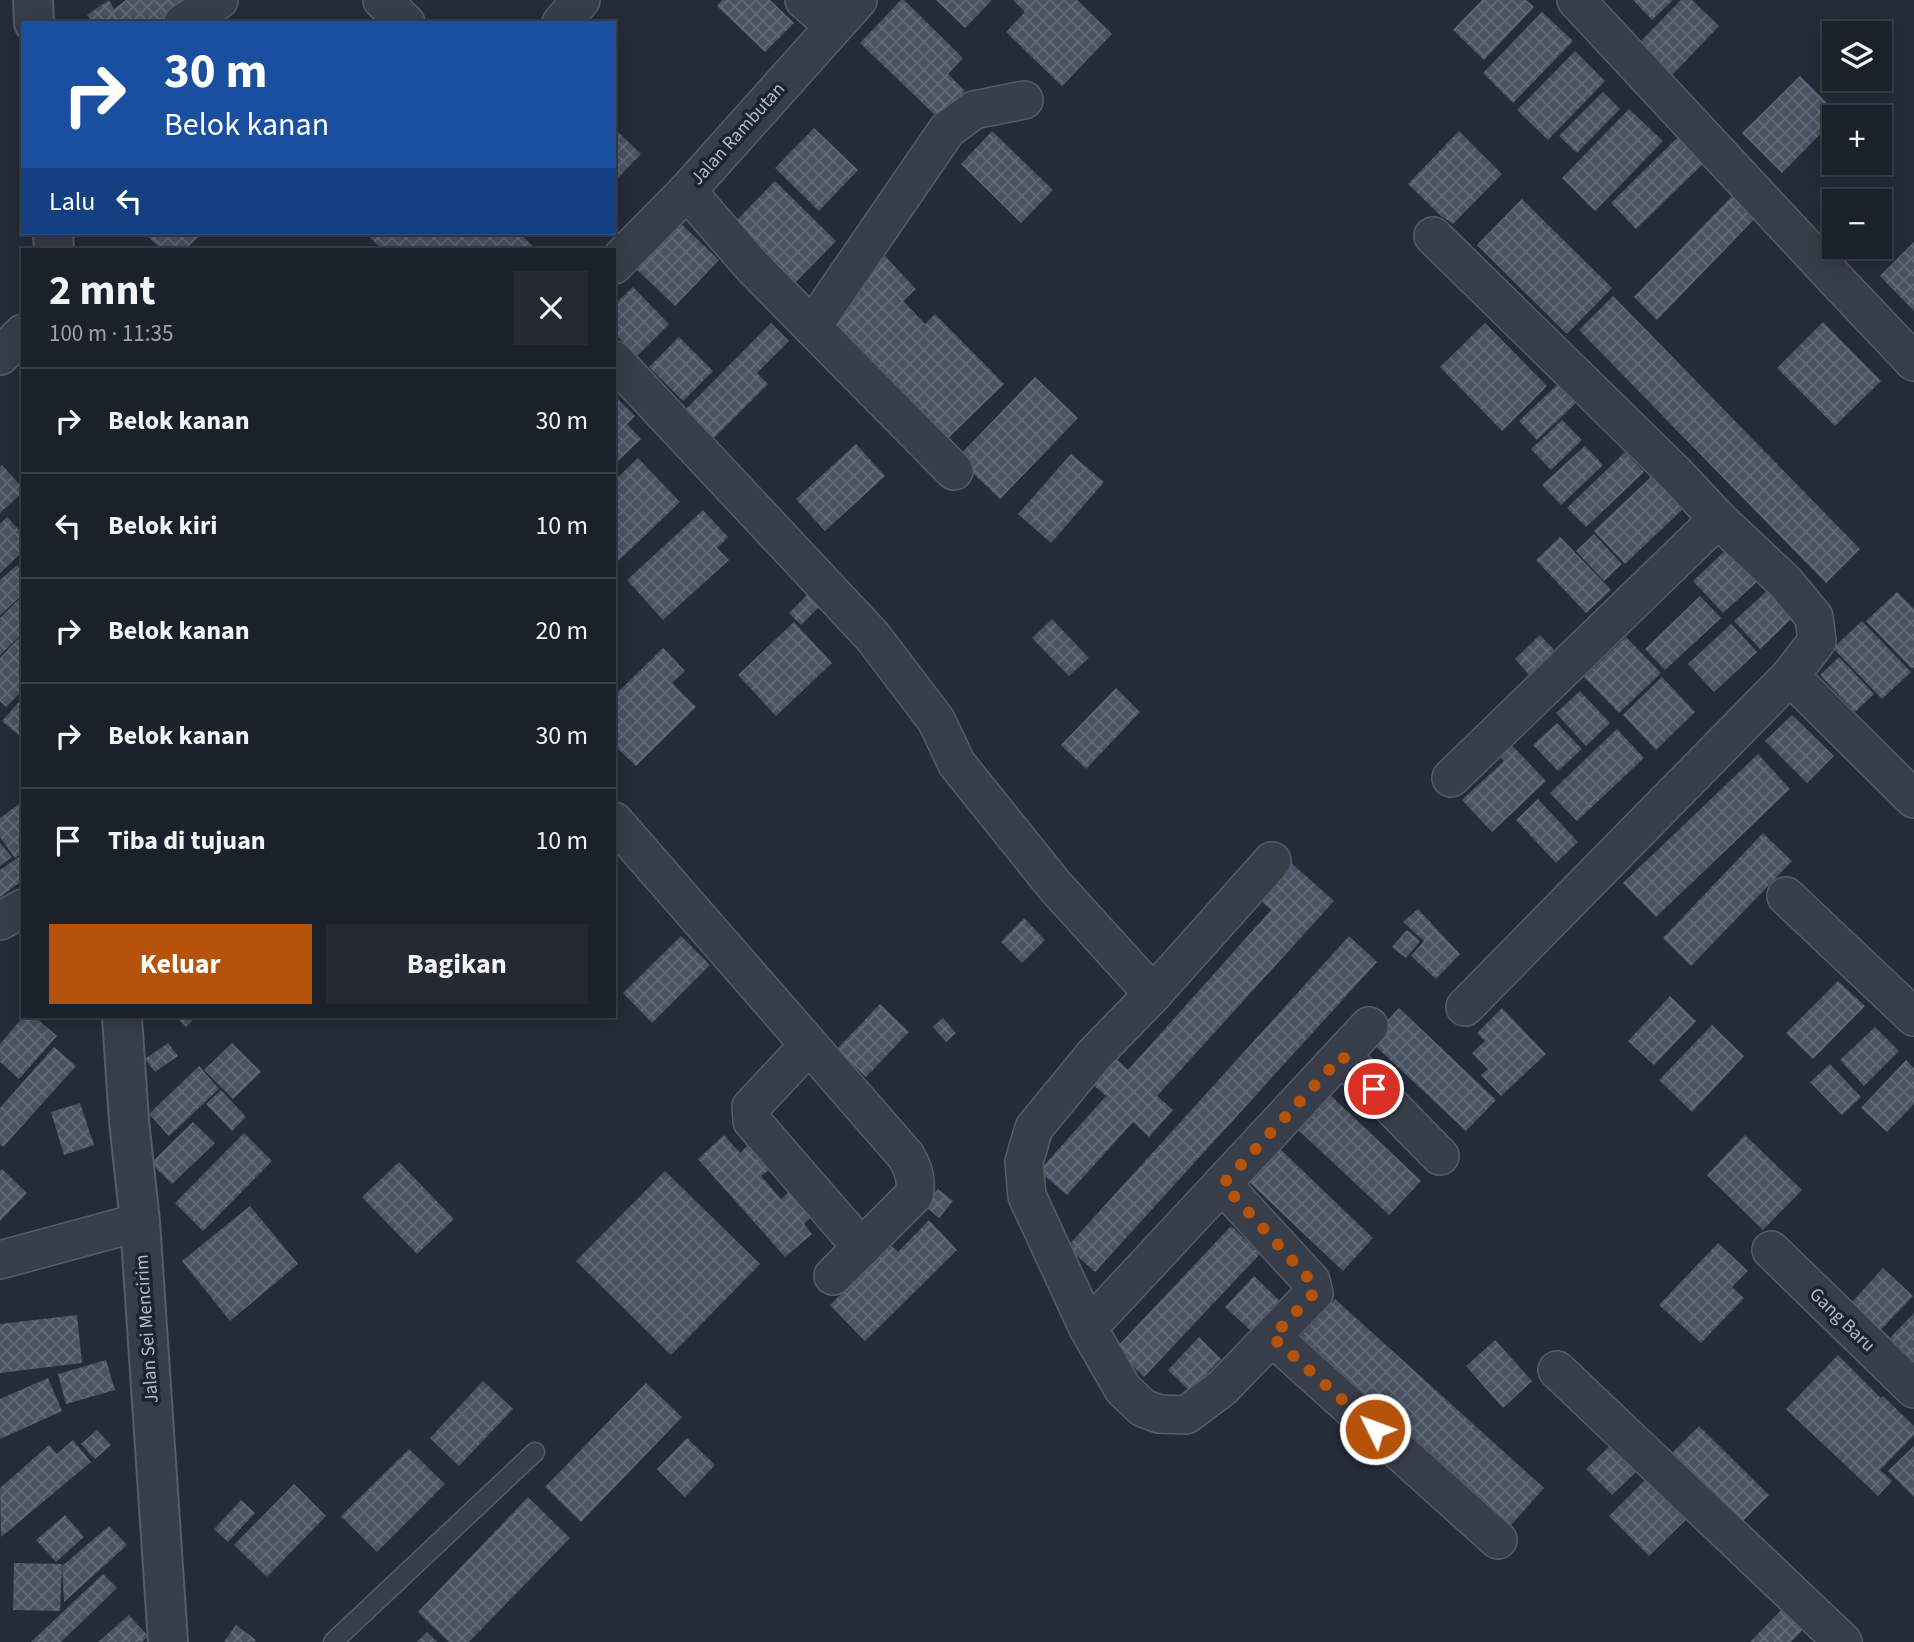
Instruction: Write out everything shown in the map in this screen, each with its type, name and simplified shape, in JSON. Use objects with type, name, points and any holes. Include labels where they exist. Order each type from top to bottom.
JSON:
[{"type":"street","points":[[33,0],[34,21]]},
{"type":"street","points":[[186,21],[219,0]]},
{"type":"street","points":[[382,0],[404,21]]},
{"type":"street","points":[[563,21],[581,0]]},
{"type":"street","points":[[804,0],[834,26]]},
{"type":"street","name":"Jalan Rambutan","points":[[616,263],[687,191],[858,0]]},
{"type":"street","points":[[1576,0],[1914,362]]},
{"type":"street","points":[[812,327],[947,130],[974,110],[1024,100]]},
{"type":"street","points":[[687,191],[751,265],[954,471]]},
{"type":"street","points":[[1433,236],[1785,582],[1814,617],[1818,641],[1790,676],[1465,1007]]},
{"type":"street","points":[[0,356],[21,335]]},
{"type":"street","points":[[616,362],[873,637],[936,720],[957,764],[1055,886],[1145,986]]},
{"type":"street","points":[[1451,778],[1718,519]]},
{"type":"street","points":[[1790,676],[1914,799]]},
{"type":"street","points":[[616,823],[906,1156],[913,1168],[916,1182],[914,1195],[833,1276]]},
{"type":"street","points":[[1223,1184],[1311,1281],[1314,1293],[1222,1388],[1186,1415],[1159,1414],[1143,1408],[1123,1390],[1088,1328],[1027,1196],[1024,1162],[1034,1128],[1094,1055],[1145,986],[1272,861]]},
{"type":"street","points":[[1786,896],[1914,1017]]},
{"type":"street","points":[[0,922],[21,909]]},
{"type":"street","name":"Jalan Sei Mencirim","points":[[122,1018],[128,1121],[139,1222],[167,1642]]},
{"type":"street","points":[[1088,1328],[1369,1026]]},
{"type":"street","points":[[809,1045],[751,1107],[752,1121],[862,1248]]},
{"type":"street","points":[[1342,1056],[1440,1156]]},
{"type":"street","points":[[0,1260],[139,1222]]},
{"type":"street","name":"Gang Baru","points":[[1771,1250],[1914,1389]]},
{"type":"street","points":[[1272,1337],[1498,1540]]},
{"type":"street","points":[[1557,1370],[1843,1642]]},
{"type":"lane","points":[[333,1642],[535,1452]]},
{"type":"building","points":[[109,0],[114,9],[126,0],[212,0],[181,21],[92,21],[87,15]]},
{"type":"building","points":[[722,0],[770,0],[794,23],[765,52],[717,6]]},
{"type":"building","points":[[901,0],[963,58],[948,74],[965,91],[938,118],[860,43]]},
{"type":"building","points":[[936,0],[992,0],[965,28]]},
{"type":"building","points":[[1013,0],[1077,0],[1112,34],[1062,86],[1006,32],[1025,12]]},
{"type":"building","points":[[1482,0],[1526,0],[1534,7],[1484,60],[1453,30]]},
{"type":"building","points":[[1633,0],[1673,0],[1652,20]]},
{"type":"building","points":[[1681,0],[1692,0],[1719,26],[1672,75],[1639,43]]},
{"type":"building","points":[[1542,12],[1573,41],[1513,103],[1483,73]]},
{"type":"building","points":[[1575,51],[1605,81],[1548,140],[1517,110]]},
{"type":"building","points":[[1800,76],[1829,105],[1822,105],[1822,132],[1782,173],[1742,133]]},
{"type":"building","points":[[1603,92],[1620,109],[1577,153],[1559,136]]},
{"type":"building","points":[[1629,109],[1663,141],[1595,211],[1562,178]]},
{"type":"building","points":[[814,128],[858,170],[819,211],[775,168]]},
{"type":"building","points":[[616,130],[641,154],[616,180]]},
{"type":"building","points":[[992,131],[1053,190],[1021,223],[961,164]]},
{"type":"building","points":[[1459,131],[1502,174],[1453,224],[1408,184]]},
{"type":"building","points":[[1683,132],[1709,158],[1636,229],[1611,203]]},
{"type":"building","points":[[775,181],[836,241],[786,292],[725,232]]},
{"type":"building","points":[[1739,189],[1762,211],[1657,320],[1634,297]]},
{"type":"building","points":[[1522,199],[1612,288],[1567,334],[1477,245]]},
{"type":"building","points":[[673,216],[719,260],[675,306],[629,262]]},
{"type":"building","points":[[146,235],[200,235],[187,248],[160,248]]},
{"type":"building","points":[[372,235],[521,235],[535,248],[381,248],[370,238]]},
{"type":"building","points":[[1914,242],[1914,311],[1880,276]]},
{"type":"building","points":[[885,256],[916,289],[903,301],[925,324],[935,314],[1004,384],[938,448],[825,315]]},
{"type":"building","points":[[633,287],[669,324],[637,356],[616,335],[616,303]]},
{"type":"building","points":[[1613,296],[1860,549],[1826,583],[1579,330]]},
{"type":"building","points":[[1823,322],[1881,381],[1835,426],[1777,368]]},
{"type":"building","points":[[771,323],[789,341],[757,373],[768,384],[713,439],[684,411]]},
{"type":"building","points":[[1485,323],[1547,386],[1502,431],[1440,367]]},
{"type":"building","points":[[679,337],[713,371],[683,401],[649,367]]},
{"type":"building","points":[[1035,377],[1078,418],[1000,499],[957,458]]},
{"type":"building","points":[[1558,384],[1576,403],[1537,440],[1519,421]]},
{"type":"building","points":[[616,397],[635,416],[627,424],[641,439],[616,463]]},
{"type":"building","points":[[1562,420],[1582,440],[1551,470],[1531,449]]},
{"type":"building","points":[[856,444],[885,476],[825,531],[796,499]]},
{"type":"building","points":[[1585,446],[1603,465],[1561,505],[1542,485]]},
{"type":"building","points":[[1625,452],[1644,472],[1586,527],[1567,508]]},
{"type":"building","points":[[1071,454],[1104,482],[1051,543],[1018,514]]},
{"type":"building","points":[[638,458],[680,502],[616,563],[616,479]]},
{"type":"building","points":[[2,465],[21,486],[21,494],[0,513]]},
{"type":"building","points":[[1652,476],[1683,509],[1625,564],[1594,531]]},
{"type":"building","points":[[703,510],[728,537],[717,548],[729,560],[663,620],[627,580]]},
{"type":"building","points":[[7,517],[21,532],[21,553],[0,573],[0,524]]},
{"type":"building","points":[[1594,534],[1622,564],[1604,581],[1576,551]]},
{"type":"building","points":[[1560,537],[1611,590],[1586,613],[1536,560]]},
{"type":"building","points":[[1729,547],[1759,580],[1723,613],[1693,581]]},
{"type":"building","points":[[17,565],[21,569],[21,596],[0,615],[0,580]]},
{"type":"building","points":[[1767,591],[1792,618],[1760,649],[1734,621]]},
{"type":"building","points":[[810,592],[822,604],[801,625],[789,613]]},
{"type":"building","points":[[1897,592],[1914,609],[1912,669],[1866,621]]},
{"type":"building","points":[[1700,596],[1721,618],[1665,670],[1645,649]]},
{"type":"building","points":[[19,599],[21,600],[21,635],[0,655],[0,618]]},
{"type":"building","points":[[1052,619],[1089,658],[1069,676],[1032,638]]},
{"type":"building","points":[[1862,621],[1911,672],[1882,699],[1833,648]]},
{"type":"building","points":[[794,622],[832,663],[776,716],[738,675]]},
{"type":"building","points":[[1731,624],[1757,652],[1714,692],[1688,664]]},
{"type":"building","points":[[1540,635],[1558,654],[1533,679],[1515,659]]},
{"type":"building","points":[[1626,637],[1661,673],[1619,713],[1584,677]]},
{"type":"building","points":[[18,639],[21,642],[21,692],[6,707],[0,701],[0,658]]},
{"type":"building","points":[[663,648],[685,671],[672,683],[696,707],[636,766],[616,747],[616,694]]},
{"type":"building","points":[[1839,657],[1874,694],[1855,712],[1820,675]]},
{"type":"building","points":[[1662,677],[1695,712],[1656,750],[1623,715]]},
{"type":"building","points":[[1116,688],[1140,712],[1086,769],[1061,745]]},
{"type":"building","points":[[1580,691],[1610,723],[1586,746],[1556,713]]},
{"type":"building","points":[[21,699],[21,737],[2,721]]},
{"type":"building","points":[[1792,715],[1834,756],[1807,783],[1765,741]]},
{"type":"building","points":[[1557,723],[1582,749],[1558,771],[1533,745]]},
{"type":"building","points":[[1617,729],[1644,758],[1577,821],[1550,793]]},
{"type":"building","points":[[1507,740],[1546,781],[1492,832],[1462,800],[1504,761],[1496,752]]},
{"type":"building","points":[[1758,754],[1790,789],[1656,917],[1623,883]]},
{"type":"building","points":[[1538,799],[1578,842],[1556,863],[1516,820]]},
{"type":"building","points":[[21,802],[21,854],[15,858],[0,837],[0,818]]},
{"type":"building","points":[[1763,833],[1792,861],[1691,966],[1663,938]]},
{"type":"building","points":[[0,843],[12,857],[0,866]]},
{"type":"building","points":[[21,855],[21,881],[0,897],[0,870]]},
{"type":"building","points":[[1289,861],[1334,901],[1157,1096],[1173,1110],[1149,1137],[1133,1122],[1067,1195],[1039,1171],[1106,1096],[1091,1083],[1114,1057],[1128,1070],[1271,910],[1257,897]]},
{"type":"building","points":[[1418,909],[1460,954],[1436,979],[1411,956],[1424,941],[1403,922]]},
{"type":"building","points":[[1024,918],[1045,940],[1022,963],[1001,942]]},
{"type":"building","points":[[1407,930],[1420,941],[1406,958],[1392,947]]},
{"type":"building","points":[[681,936],[710,965],[652,1023],[623,993]]},
{"type":"building","points":[[1349,936],[1377,962],[1095,1272],[1067,1247]]},
{"type":"building","points":[[1838,981],[1865,1006],[1813,1059],[1786,1033]]},
{"type":"building","points":[[1670,996],[1696,1021],[1654,1065],[1628,1041]]},
{"type":"building","points":[[880,1004],[909,1032],[866,1077],[837,1049]]},
{"type":"building","points":[[1399,1008],[1496,1100],[1466,1131],[1369,1040]]},
{"type":"building","points":[[1502,1008],[1546,1054],[1501,1096],[1481,1075],[1488,1069],[1472,1053],[1485,1041],[1477,1033]]},
{"type":"building","points":[[22,1018],[36,1018],[57,1036],[19,1079],[0,1062],[0,1044]]},
{"type":"building","points":[[177,1018],[195,1018],[186,1027]]},
{"type":"building","points":[[943,1018],[956,1033],[946,1042],[933,1027]]},
{"type":"building","points":[[1712,1025],[1744,1056],[1692,1112],[1659,1080]]},
{"type":"building","points":[[1875,1027],[1899,1051],[1864,1086],[1840,1060]]},
{"type":"building","points":[[168,1043],[178,1056],[155,1072],[145,1059]]},
{"type":"building","points":[[232,1043],[261,1072],[233,1099],[204,1070]]},
{"type":"building","points":[[54,1047],[76,1066],[3,1147],[0,1144],[0,1108]]},
{"type":"building","points":[[1906,1060],[1914,1068],[1914,1104],[1887,1132],[1861,1108]]},
{"type":"building","points":[[1830,1064],[1861,1097],[1842,1115],[1810,1082]]},
{"type":"building","points":[[199,1066],[219,1089],[169,1136],[149,1114]]},
{"type":"building","points":[[221,1090],[246,1117],[232,1131],[206,1104]]},
{"type":"building","points":[[1327,1092],[1421,1181],[1389,1215],[1294,1126]]},
{"type":"building","points":[[80,1103],[94,1145],[64,1155],[51,1112]]},
{"type":"building","points":[[193,1122],[215,1143],[172,1184],[151,1163]]},
{"type":"building","points":[[244,1133],[272,1161],[203,1231],[175,1203]]},
{"type":"building","points":[[724,1135],[740,1153],[750,1143],[771,1168],[761,1176],[781,1199],[790,1191],[812,1216],[804,1224],[812,1234],[785,1257],[698,1159]]},
{"type":"building","points":[[1745,1135],[1802,1190],[1763,1230],[1707,1175]]},
{"type":"building","points":[[1277,1146],[1373,1238],[1343,1271],[1246,1179]]},
{"type":"building","points":[[399,1162],[454,1219],[417,1254],[362,1197]]},
{"type":"building","points":[[2,1169],[27,1193],[0,1221],[0,1171]]},
{"type":"building","points":[[665,1171],[760,1264],[671,1355],[576,1261]]},
{"type":"building","points":[[938,1189],[953,1201],[939,1218],[924,1205]]},
{"type":"building","points":[[250,1206],[298,1264],[230,1321],[182,1261]]},
{"type":"building","points":[[929,1220],[957,1250],[865,1341],[830,1305],[854,1281],[849,1274],[871,1253],[877,1258],[891,1245],[898,1252]]},
{"type":"building","points":[[1231,1226],[1260,1254],[1144,1377],[1115,1349]]},
{"type":"building","points":[[1718,1243],[1748,1271],[1732,1287],[1744,1298],[1701,1343],[1659,1305]]},
{"type":"building","points":[[1883,1268],[1913,1296],[1873,1338],[1844,1311]]},
{"type":"building","points":[[1254,1276],[1281,1302],[1252,1332],[1225,1307]]},
{"type":"building","points":[[1335,1299],[1544,1488],[1511,1525],[1301,1336]]},
{"type":"building","points":[[1914,1313],[1914,1369],[1886,1342]]},
{"type":"building","points":[[77,1315],[82,1363],[0,1373],[0,1324]]},
{"type":"building","points":[[1199,1337],[1221,1359],[1190,1391],[1168,1370]]},
{"type":"building","points":[[1495,1340],[1532,1381],[1503,1408],[1466,1366]]},
{"type":"building","points":[[1838,1355],[1914,1426],[1914,1435],[1880,1470],[1892,1481],[1878,1496],[1786,1409]]},
{"type":"building","points":[[106,1360],[115,1390],[66,1404],[58,1374]]},
{"type":"building","points":[[48,1378],[62,1411],[0,1439],[0,1399]]},
{"type":"building","points":[[483,1381],[513,1409],[459,1466],[430,1438]]},
{"type":"building","points":[[646,1383],[682,1417],[581,1522],[545,1487]]},
{"type":"building","points":[[1699,1426],[1769,1495],[1731,1533],[1662,1463]]},
{"type":"building","points":[[97,1430],[111,1445],[95,1459],[81,1444]]},
{"type":"building","points":[[687,1438],[715,1465],[685,1497],[657,1469]]},
{"type":"building","points":[[1618,1438],[1644,1464],[1612,1495],[1586,1469]]},
{"type":"building","points":[[73,1440],[91,1462],[1,1537],[0,1488],[49,1445],[57,1454]]},
{"type":"building","points":[[1914,1446],[1914,1497],[1888,1471]]},
{"type":"building","points":[[409,1449],[445,1484],[377,1552],[341,1516]]},
{"type":"building","points":[[1652,1473],[1692,1514],[1649,1556],[1609,1516]]},
{"type":"building","points":[[294,1484],[326,1516],[267,1577],[234,1545]]},
{"type":"building","points":[[528,1497],[570,1538],[469,1642],[449,1642],[418,1612]]},
{"type":"building","points":[[241,1500],[255,1513],[228,1542],[214,1529]]},
{"type":"building","points":[[65,1515],[84,1537],[56,1562],[36,1540]]},
{"type":"building","points":[[109,1526],[127,1545],[64,1602],[62,1566]]},
{"type":"building","points":[[14,1563],[62,1564],[60,1611],[13,1610]]},
{"type":"building","points":[[103,1574],[117,1588],[61,1642],[31,1642]]},
{"type":"building","points":[[1787,1604],[1808,1624],[1791,1642],[1750,1642]]},
{"type":"building","points":[[129,1615],[148,1636],[142,1642],[98,1642]]},
{"type":"building","points":[[236,1625],[256,1640],[224,1642]]},
{"type":"building","points":[[427,1632],[437,1642],[417,1642]]},
{"type":"route","points":[[1374,1089],[1342,1056],[1223,1184],[1311,1281],[1314,1293],[1272,1337],[1375,1429]]}]
